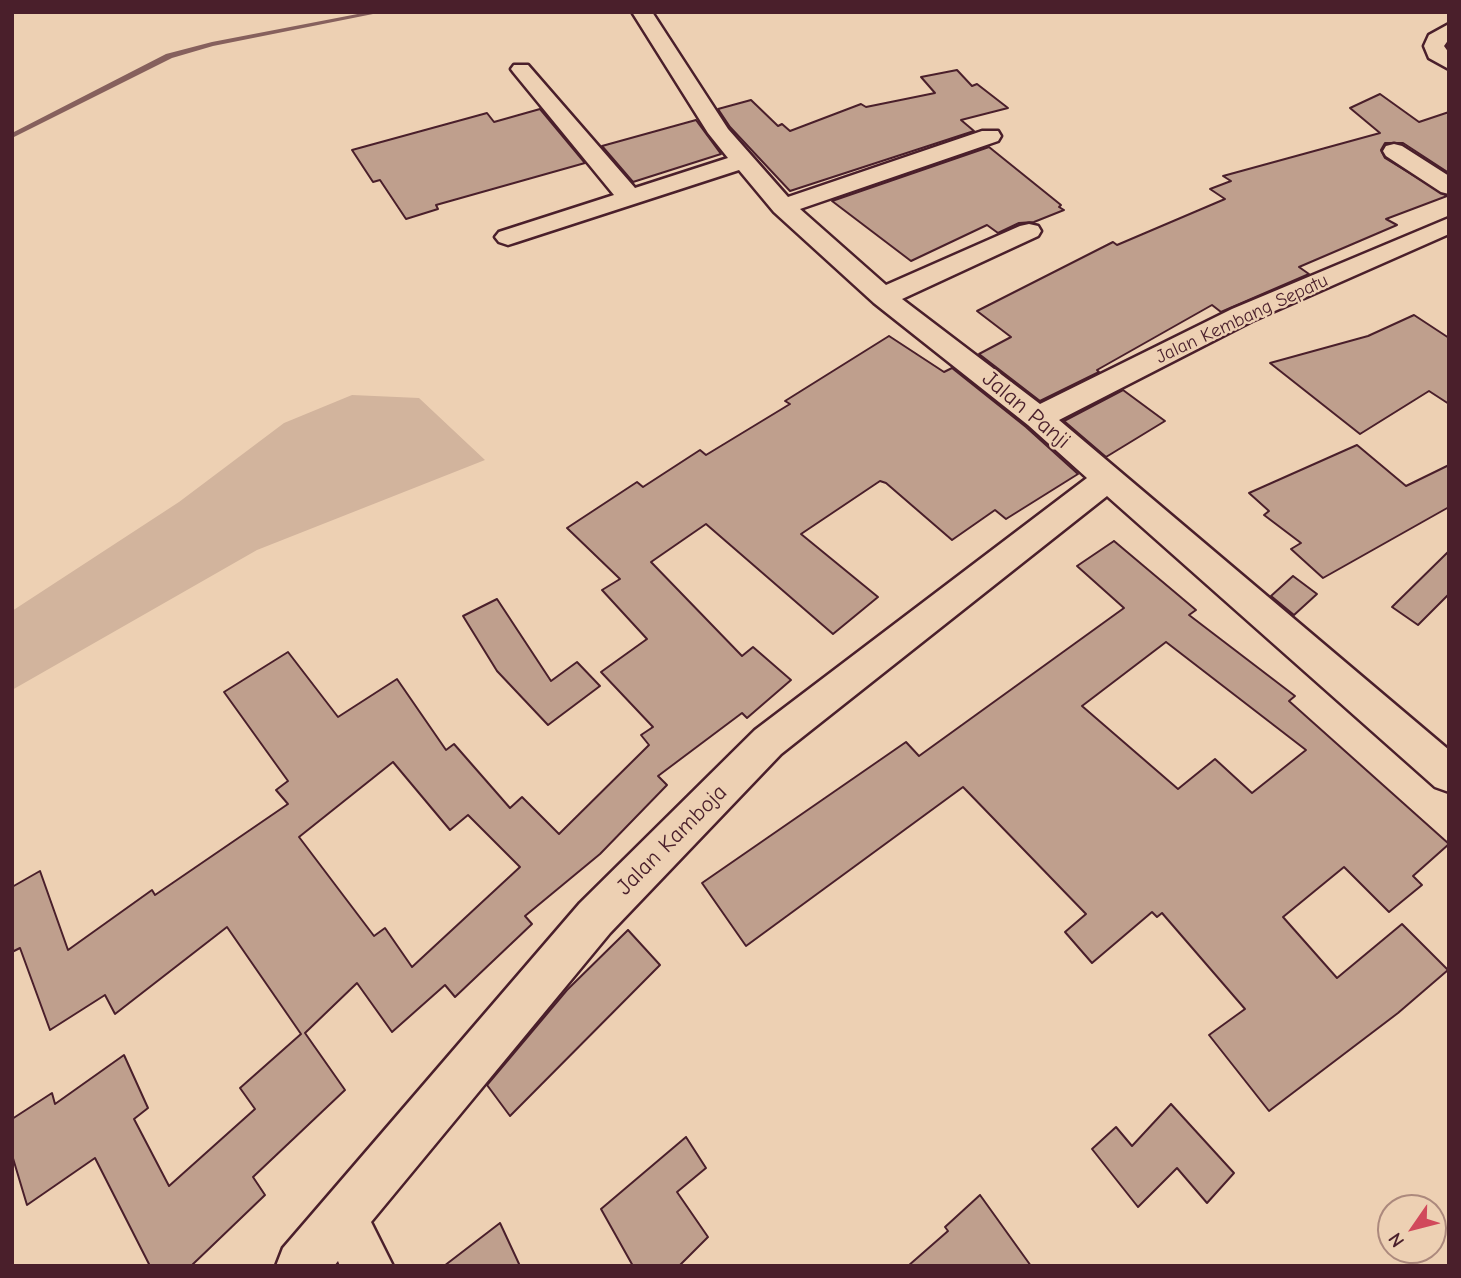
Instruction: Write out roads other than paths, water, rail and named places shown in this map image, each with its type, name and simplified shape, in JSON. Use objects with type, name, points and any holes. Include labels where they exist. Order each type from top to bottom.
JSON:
[{"type":"street","name":"Jalan Panji","points":[[642,12],[719,133],[783,207],[883,296],[1038,418],[1449,774]]},
{"type":"street","points":[[1449,30],[1436,39],[1434,46],[1436,54],[1449,63]]},
{"type":"street","points":[[521,69],[630,198]]},
{"type":"street","points":[[783,207],[990,136]]},
{"type":"street","points":[[1394,151],[1449,187]]},
{"type":"street","points":[[508,237],[743,161]]},
{"type":"street","name":"Jalan Kembang Sepatu","points":[[1038,418],[1242,315],[1449,225]]},
{"type":"street","points":[[883,296],[1029,230]]},
{"type":"street","name":"Jalan Kamboja","points":[[301,1266],[595,918],[768,742],[1107,480]]},
{"type":"street","points":[[342,1220],[368,1266]]},
{"type":"waterway","points":[[12,136],[169,56],[212,44],[380,12]]}]
